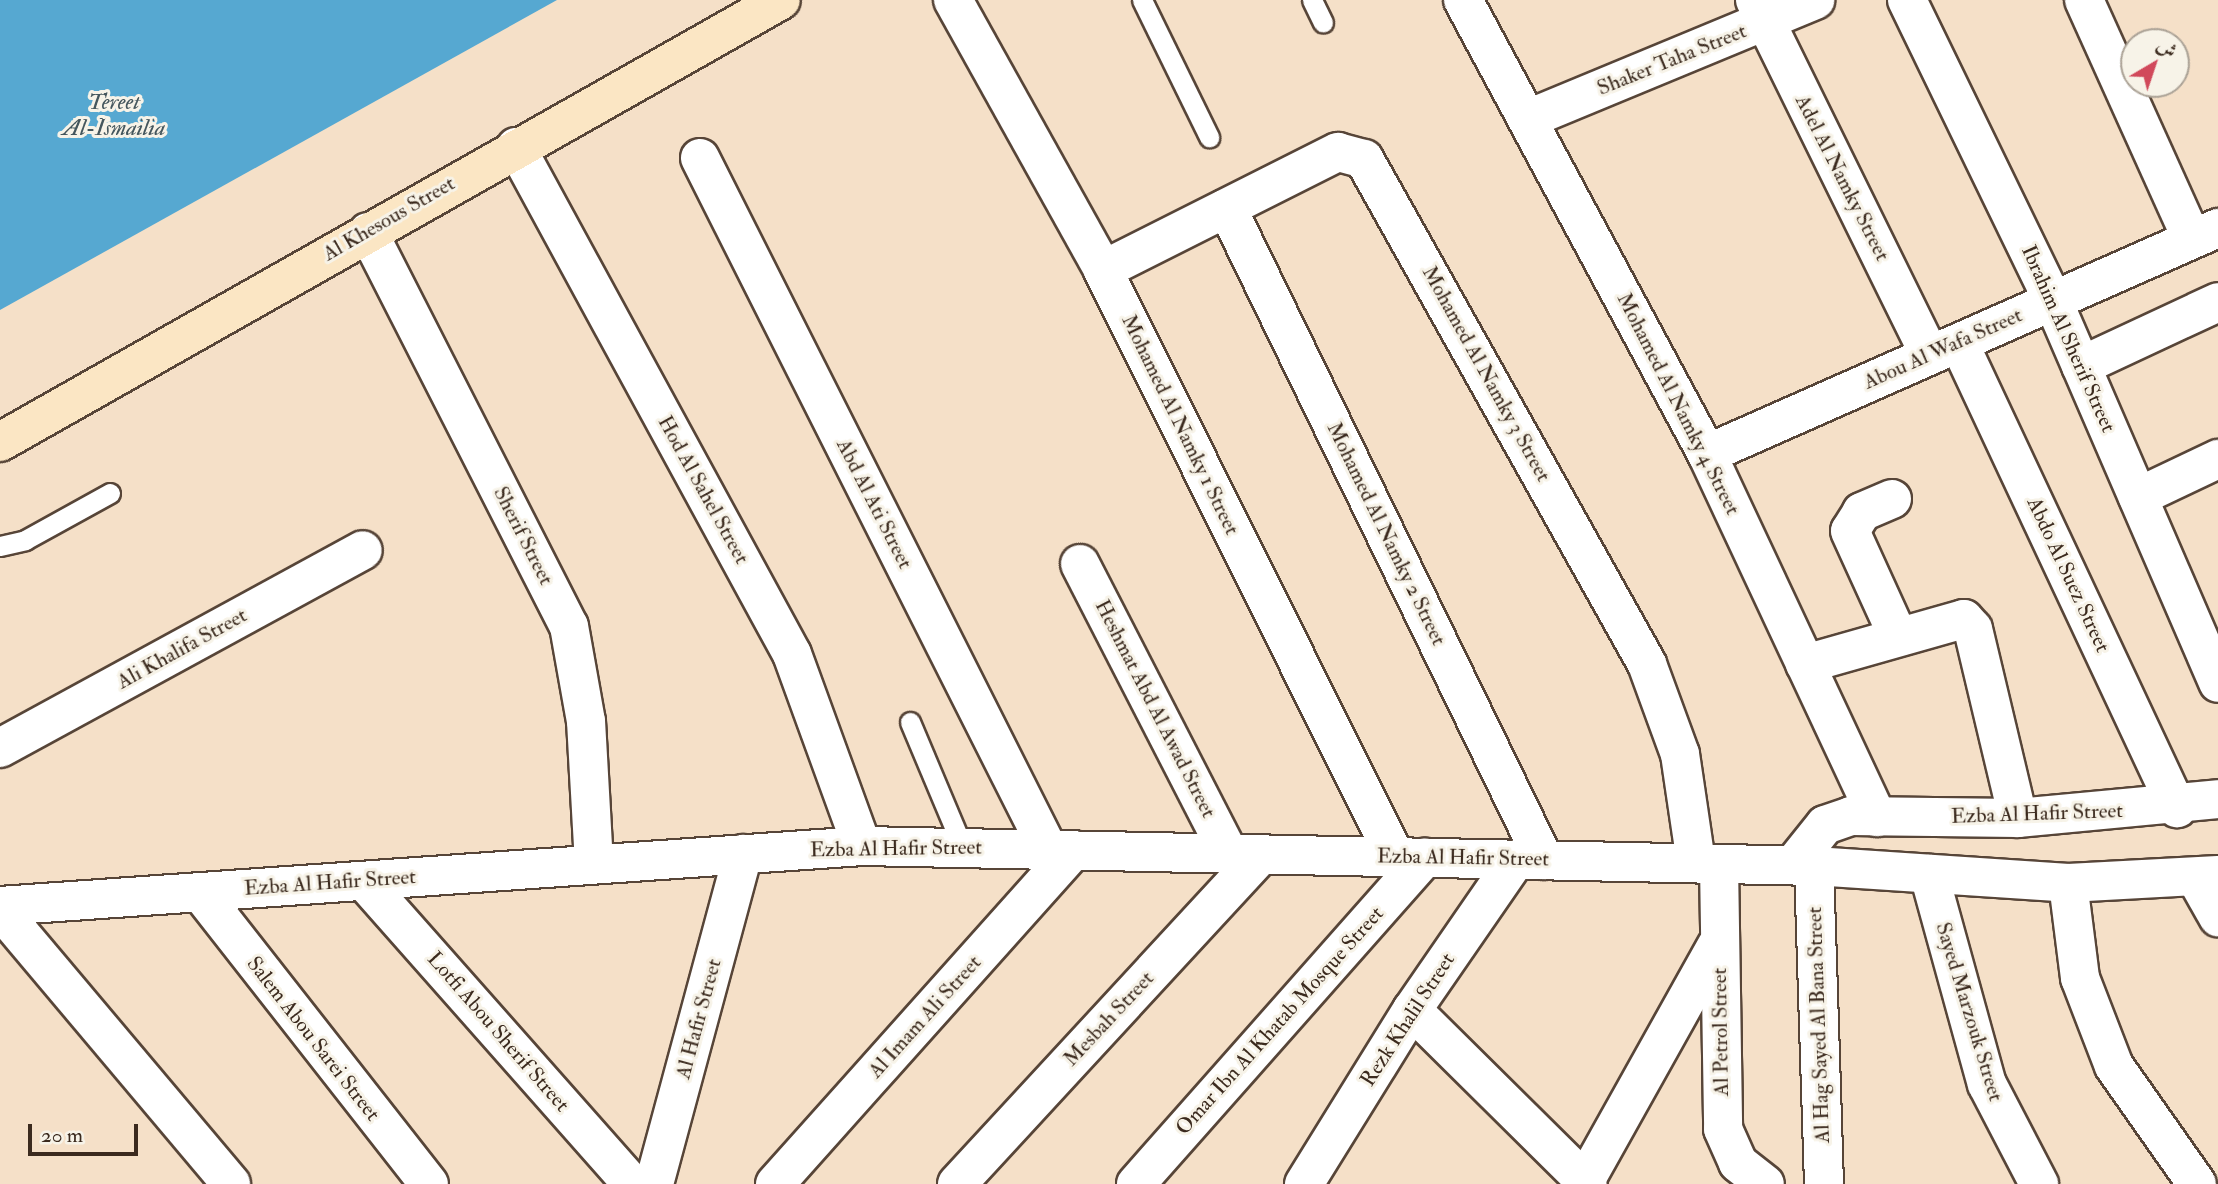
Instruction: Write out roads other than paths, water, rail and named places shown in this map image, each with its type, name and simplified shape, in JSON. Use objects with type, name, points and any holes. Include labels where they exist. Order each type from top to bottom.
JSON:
[{"type":"main road","name":"Al Khesous Street","points":[[0,442],[516,147],[781,0]]},
{"type":"street","name":"Mohamed Al Namky 1 Street","points":[[953,0],[1103,270],[1410,857]]},
{"type":"street","name":"Mohamed Al Namky 4 Street","points":[[1463,0],[1707,454],[1877,817]]},
{"type":"street","name":"Shaker Taha Street","points":[[1528,120],[1760,11],[1815,0]]},
{"type":"street","name":"Ibrahim Al Sherif Street","points":[[1907,0],[2053,301],[2138,497],[2206,623],[2218,682]]},
{"type":"street","points":[[2084,0],[2205,234]]},
{"type":"street","name":"Adel Al Namky Street","points":[[1760,11],[1944,349]]},
{"type":"street","name":"Hod Al Sahel Street","points":[[516,147],[792,654],[862,846]]},
{"type":"street","name":"Mohamed Al Namky 3 Street","points":[[1103,270],[1338,152],[1369,166],[1647,664],[1680,754],[1708,863]]},
{"type":"street","name":"Abd Al Ati Street","points":[[700,158],[1061,850]]},
{"type":"street","name":"Mohamed Al Namky 2 Street","points":[[1227,208],[1530,860]]},
{"type":"street","name":"Sherif Street","points":[[368,232],[569,626],[586,721],[594,864]]},
{"type":"street","name":"Abou Al Wafa Street","points":[[1707,454],[2205,234]]},
{"type":"street","points":[[2081,366],[2218,302]]},
{"type":"street","name":"Abdo Al Suez Street","points":[[1944,349],[2177,808]]},
{"type":"street","points":[[2138,497],[2218,459]]},
{"type":"street","points":[[1892,499],[1862,512],[1850,531],[1897,634]]},
{"type":"street","name":"Ali Khalifa Street","points":[[0,748],[363,550]]},
{"type":"street","name":"Heshmat Abd Al Awad Street","points":[[1080,564],[1245,854]]},
{"type":"street","points":[[1805,664],[1958,616],[1973,629],[2018,818]]},
{"type":"street","name":"Ezba Al Hafir Street","points":[[1803,865],[1825,825],[1877,817],[2018,818],[2177,808],[2218,799]]},
{"type":"street","name":"Ezba Al Hafir Street","points":[[6,910],[200,892],[862,846],[1803,865],[2068,883],[2207,878]]},
{"type":"street","name":"Al Imam Ali Street","points":[[775,1184],[1061,850]]},
{"type":"street","name":"Al Hafir Street","points":[[649,1183],[743,854]]},
{"type":"street","name":"Mesbah Street","points":[[957,1184],[1245,854]]},
{"type":"street","name":"Omar Ibn Al Khatab Mosque Street","points":[[1136,1184],[1410,857]]},
{"type":"street","name":"Rezk Khalil Street","points":[[1304,1184],[1412,1010],[1530,860]]},
{"type":"street","name":"Al Petrol Street","points":[[1708,863],[1718,943],[1723,1129],[1738,1163],[1765,1184]]},
{"type":"street","name":"Al Hag Sayed Al Bana Street","points":[[1803,865],[1824,1184]]},
{"type":"street","name":"Sayed Marzouk Street","points":[[1929,874],[1987,1084],[2039,1184]]},
{"type":"street","points":[[2207,878],[2218,917]]},
{"type":"street","name":"Lotfi Abou Sherif Street","points":[[364,881],[649,1183]]},
{"type":"street","points":[[2068,883],[2080,978],[2115,1066],[2197,1184]]},
{"type":"street","name":"Salem Abou Sarei Street","points":[[200,892],[429,1184]]},
{"type":"street","points":[[6,910],[231,1184]]},
{"type":"street","points":[[1412,1010],[1586,1183],[1718,943]]},
{"type":"lane","points":[[1142,0],[1209,136]]},
{"type":"lane","points":[[1312,0],[1323,23]]},
{"type":"lane","points":[[0,546],[25,540],[110,493]]},
{"type":"lane","points":[[910,722],[963,848]]},
{"type":"water","name":"Tereet Al-Ismailia","points":[[0,0],[557,0],[0,310]]}]
